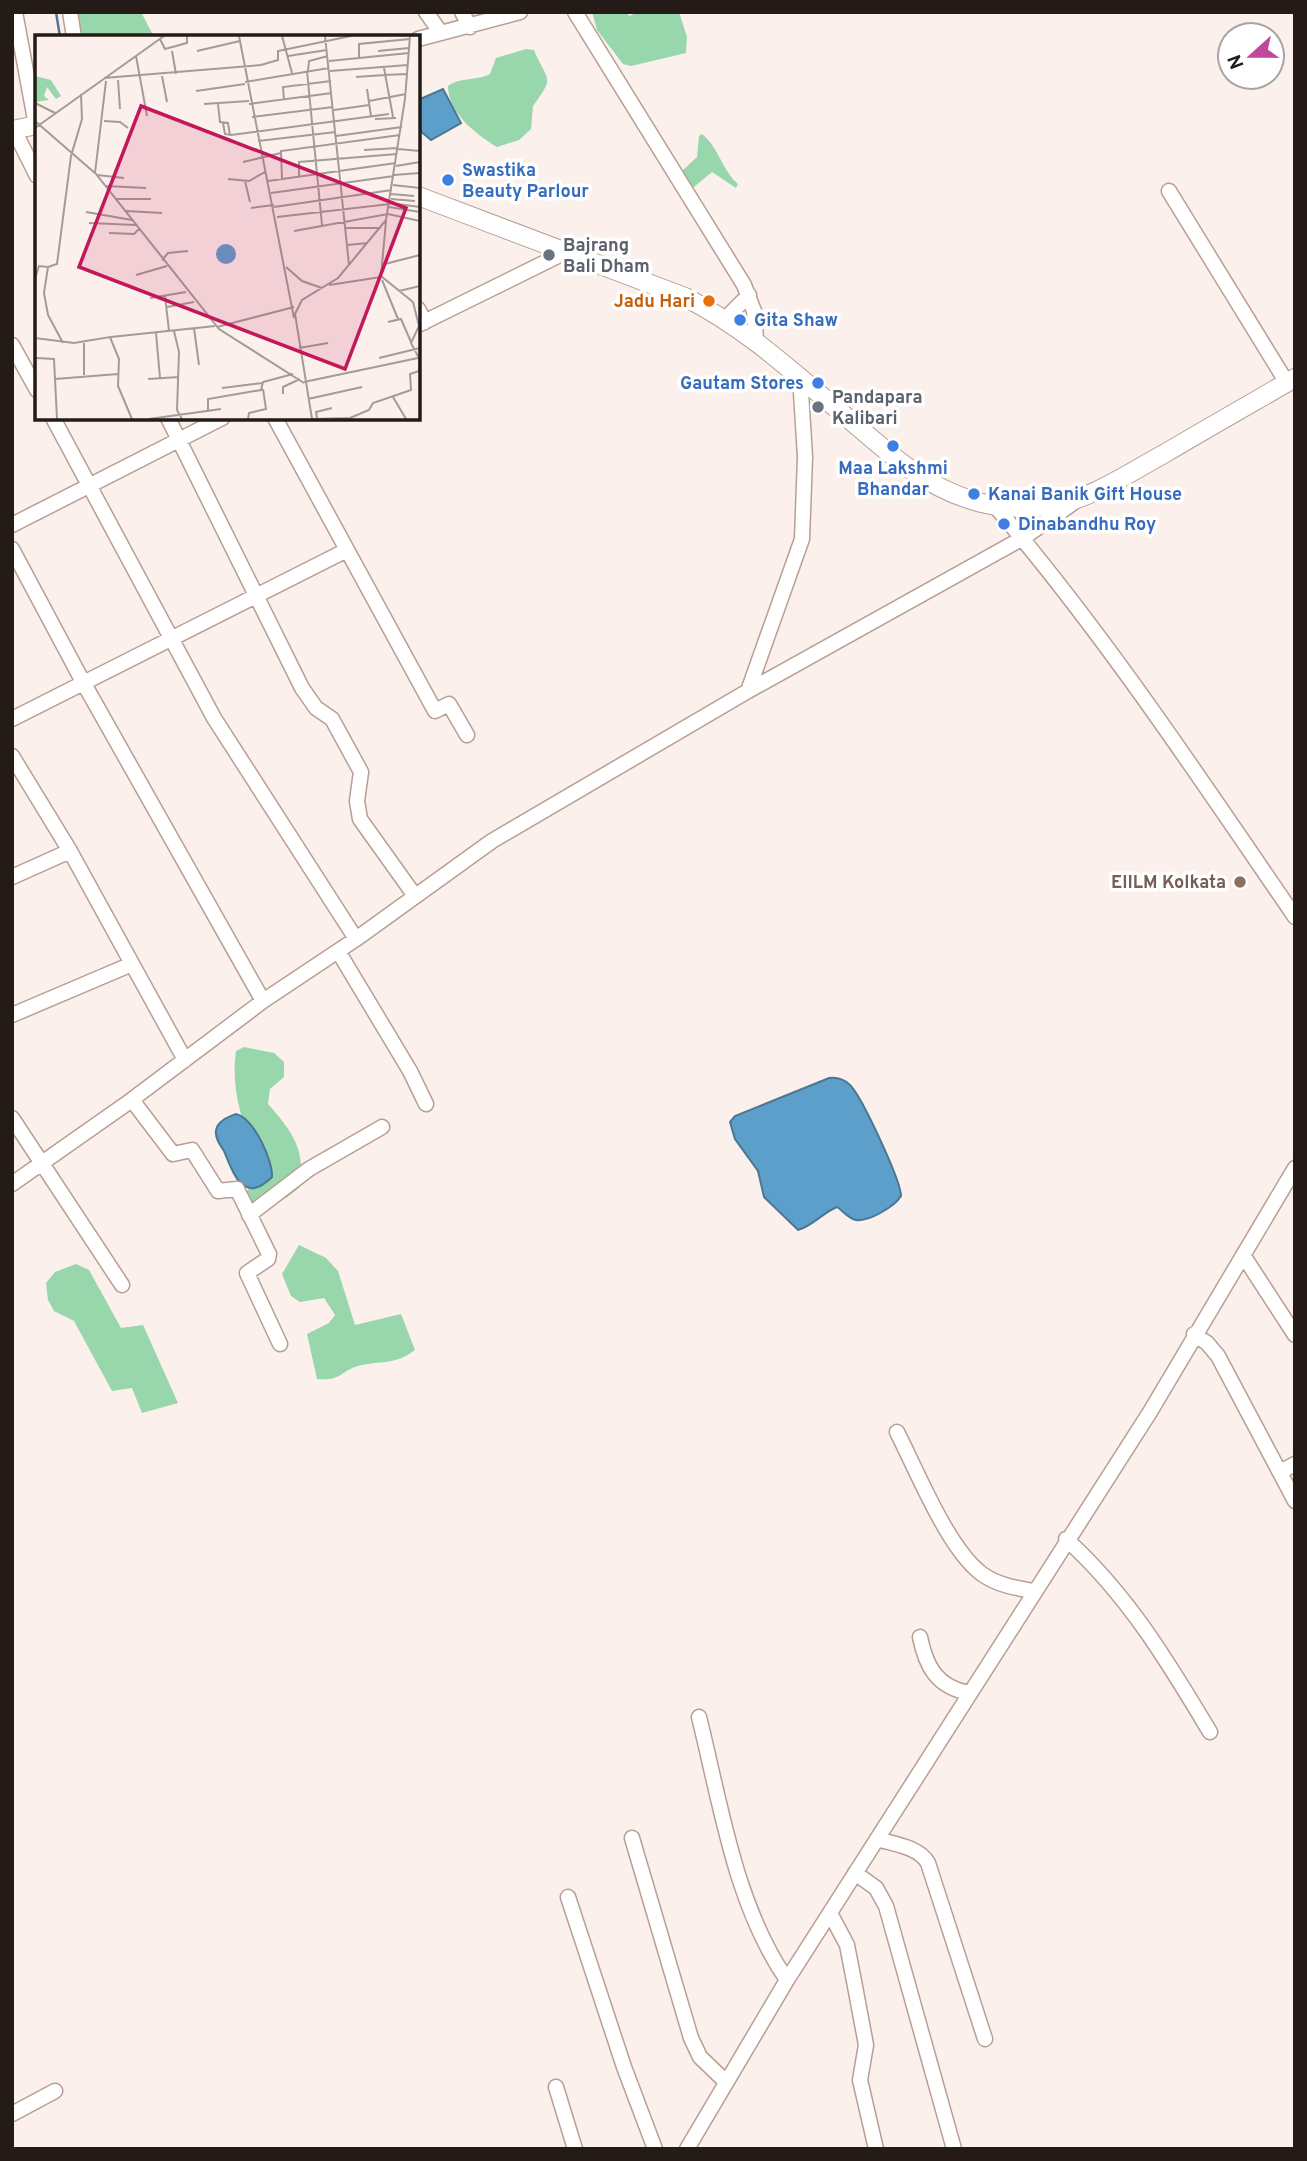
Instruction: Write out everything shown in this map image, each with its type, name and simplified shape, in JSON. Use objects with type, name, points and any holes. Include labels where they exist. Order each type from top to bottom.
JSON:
[{"type":"main road","points":[[16,136],[35,117]]},
{"type":"main road","points":[[420,197],[685,297],[726,318],[800,376],[899,461],[938,486],[967,499],[995,506],[1040,507],[1083,496],[1124,476],[1291,381]]},
{"type":"street","points":[[15,12],[35,117]]},
{"type":"street","points":[[70,12],[74,35]]},
{"type":"street","points":[[426,12],[441,33]]},
{"type":"street","points":[[462,12],[470,27]]},
{"type":"street","points":[[420,38],[520,12]]},
{"type":"street","points":[[575,12],[749,295],[756,320],[756,340]]},
{"type":"street","points":[[16,136],[33,170]]},
{"type":"street","points":[[1169,191],[1291,381]]},
{"type":"street","points":[[420,319],[564,253]]},
{"type":"street","points":[[726,318],[749,295]]},
{"type":"street","points":[[12,345],[35,386]]},
{"type":"street","points":[[748,691],[802,539],[805,457],[800,376]]},
{"type":"street","points":[[53,420],[214,718],[356,939]]},
{"type":"street","points":[[169,420],[302,688],[316,708],[332,719],[361,772],[357,801],[360,819],[415,896]]},
{"type":"street","points":[[12,525],[218,420]]},
{"type":"street","points":[[276,420],[435,711],[449,704],[467,735]]},
{"type":"street","points":[[12,1184],[132,1100],[262,1001],[356,939],[492,841],[748,691],[1023,538],[1083,496]]},
{"type":"street","points":[[995,506],[1064,590],[1189,762],[1295,917]]},
{"type":"street","points":[[12,550],[262,1001]]},
{"type":"street","points":[[12,719],[169,637],[347,550]]},
{"type":"street","points":[[12,756],[70,850],[185,1060]]},
{"type":"street","points":[[12,877],[70,850]]},
{"type":"street","points":[[338,951],[410,1071],[426,1104]]},
{"type":"street","points":[[12,1015],[132,964]]},
{"type":"street","points":[[132,1100],[169,1151],[175,1154],[187,1148],[192,1150],[220,1193],[237,1189],[269,1256],[247,1273],[280,1343]]},
{"type":"street","points":[[12,1118],[122,1285]]},
{"type":"street","points":[[250,1215],[309,1169],[383,1127]]},
{"type":"street","points":[[687,2149],[787,1980],[1066,1539],[1150,1412],[1295,1168]]},
{"type":"street","points":[[1243,1255],[1295,1335]]},
{"type":"street","points":[[1194,1334],[1207,1343],[1217,1356],[1295,1501]]},
{"type":"street","points":[[899,1435],[946,1526],[970,1564],[984,1576],[1003,1585],[1033,1591]]},
{"type":"street","points":[[1280,1472],[1295,1464]]},
{"type":"street","points":[[1066,1539],[1120,1592],[1141,1620],[1210,1732]]},
{"type":"street","points":[[920,1637],[924,1654],[936,1678],[949,1687],[969,1693]]},
{"type":"street","points":[[699,1717],[748,1903],[762,1939],[787,1980]]},
{"type":"street","points":[[632,1838],[691,2038],[700,2057],[726,2081]]},
{"type":"street","points":[[877,1839],[915,1851],[928,1863],[985,2039]]},
{"type":"street","points":[[855,1873],[876,1888],[886,1906],[954,2149]]},
{"type":"street","points":[[568,1897],[624,2067],[655,2149]]},
{"type":"street","points":[[830,1913],[847,1945],[866,2045],[860,2080],[876,2149]]},
{"type":"street","points":[[556,2087],[575,2149]]},
{"type":"street","points":[[12,2114],[55,2091]]},
{"type":"green space","points":[[75,12],[141,12],[153,35],[78,35]]},
{"type":"green space","points":[[592,12],[624,12],[630,16],[637,12],[679,12],[687,37],[686,53],[631,66],[623,64],[597,30]]},
{"type":"green space","points":[[526,49],[534,50],[547,83],[533,106],[531,129],[519,140],[497,147],[473,130],[458,114],[449,96],[448,86],[490,74],[496,58]]},
{"type":"green space","points":[[702,134],[738,184],[736,188],[712,172],[694,187],[688,185],[682,171],[697,157],[699,136]]},
{"type":"green space","points":[[244,1047],[274,1053],[284,1062],[284,1077],[270,1089],[268,1104],[296,1142],[301,1163],[299,1188],[286,1198],[253,1209],[246,1195],[249,1187],[267,1183],[247,1135],[235,1085],[236,1051]]},
{"type":"green space","points":[[299,1245],[326,1258],[338,1271],[355,1325],[401,1314],[415,1350],[394,1361],[366,1364],[332,1379],[317,1379],[307,1334],[329,1323],[335,1315],[324,1298],[300,1302],[291,1296],[282,1274]]},
{"type":"green space","points":[[76,1264],[89,1270],[121,1328],[143,1325],[178,1403],[142,1413],[132,1388],[112,1391],[74,1321],[54,1311],[48,1300],[46,1283],[55,1272]]},
{"type":"water","points":[[443,89],[461,123],[431,140],[420,131],[420,99]]},
{"type":"water","points":[[829,1078],[845,1081],[856,1093],[888,1157],[901,1196],[888,1209],[868,1218],[853,1219],[837,1207],[798,1230],[764,1197],[758,1171],[735,1139],[730,1122],[735,1116]]},
{"type":"water","points":[[236,1114],[243,1117],[256,1131],[266,1151],[271,1170],[272,1177],[254,1188],[246,1187],[235,1176],[216,1136],[221,1122]]},
{"type":"waterway","points":[[56,12],[60,35]]},
{"type":"place","name":"Swastika Beauty Parlour","points":[[448,180]]},
{"type":"place","name":"Bajrang Bali Dham","points":[[549,255]]},
{"type":"place","name":"Jadu Hari","points":[[709,301]]},
{"type":"place","name":"Gita Shaw","points":[[740,320]]},
{"type":"place","name":"Gautam Stores","points":[[818,383]]},
{"type":"place","name":"Pandapara Kalibari","points":[[818,407]]},
{"type":"place","name":"Maa Lakshmi Bhandar","points":[[893,446]]},
{"type":"place","name":"Kanai Banik Gift House","points":[[974,494]]},
{"type":"place","name":"Dinabandhu Roy","points":[[1004,524]]},
{"type":"place","name":"EIILM Kolkata","points":[[1240,882]]}]
